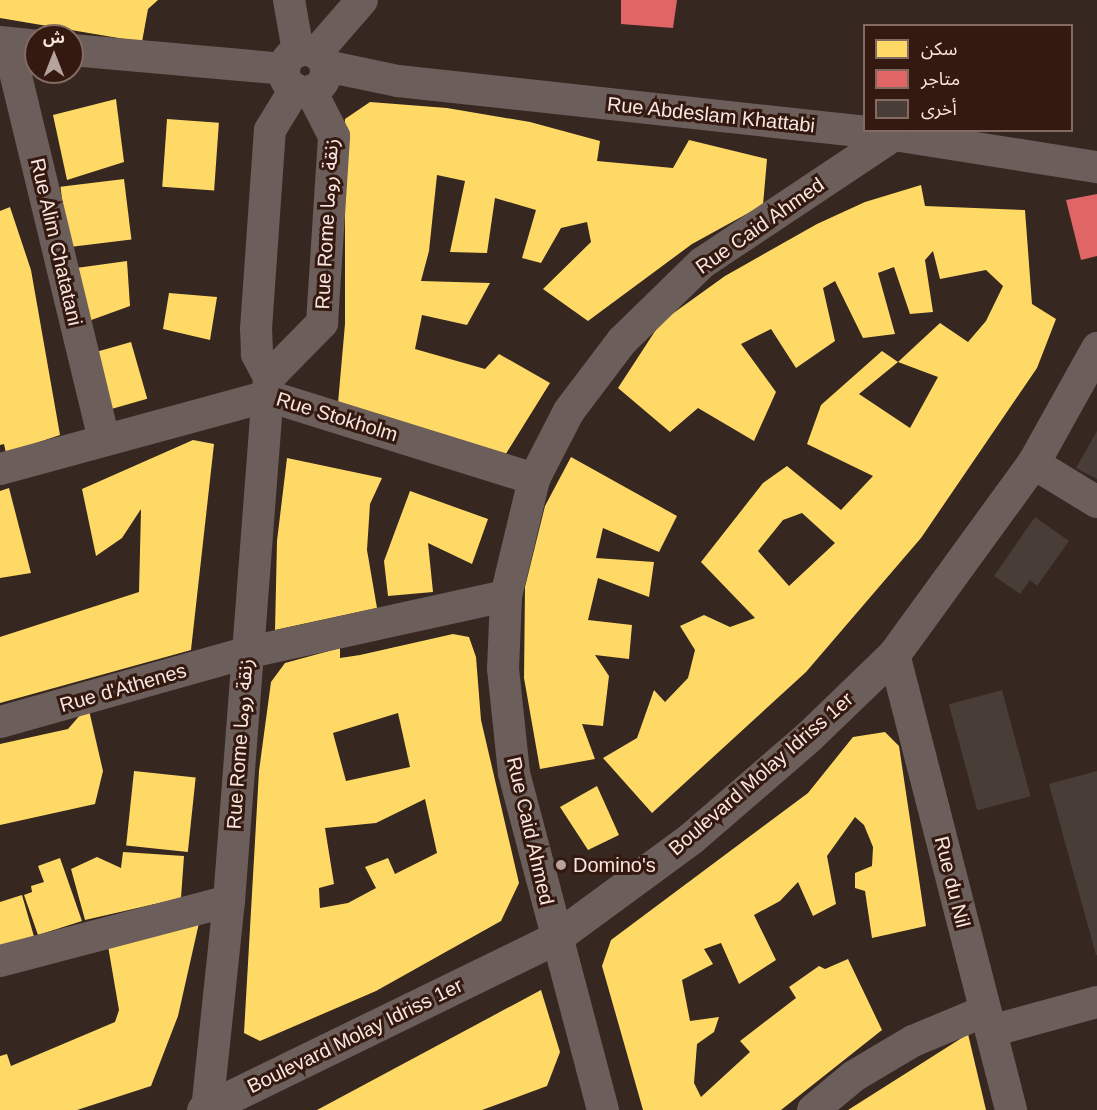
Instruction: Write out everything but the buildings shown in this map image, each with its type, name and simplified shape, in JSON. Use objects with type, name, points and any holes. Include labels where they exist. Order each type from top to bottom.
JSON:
[{"type":"street","name":"Rue Rome زنقة روما","points":[[269,386],[322,323],[334,136],[305,70],[289,0]]},
{"type":"street","points":[[305,70],[362,0]]},
{"type":"street","name":"Rue Alim Chatatani","points":[[15,44],[104,440]]},
{"type":"street","name":"Rue Abdeslam Khattabi","points":[[84,51],[305,70],[863,132]]},
{"type":"street","name":"Rue Rome زنقة روما","points":[[206,1110],[229,901],[246,653],[269,386],[257,354],[256,329],[270,129],[305,70]]},
{"type":"street","name":"Rue Abdeslam Khattabi","points":[[866,132],[1097,167]]},
{"type":"street","name":"Rue Caid Ahmed","points":[[603,1110],[555,938],[514,773],[503,669],[506,596],[534,479],[569,411],[622,341],[702,262],[894,135]]},
{"type":"street","name":"Boulevard Molay Idriss 1er","points":[[206,1110],[555,938],[691,838],[809,736],[894,654],[1033,463],[1097,348]]},
{"type":"street","name":"Rue Stokholm","points":[[0,469],[104,440],[269,386],[534,479]]},
{"type":"street","points":[[1033,463],[1097,502]]},
{"type":"street","name":"Rue d'Athenes","points":[[0,722],[246,653],[506,596]]},
{"type":"street","name":"Rue du Nil","points":[[894,654],[1011,1110]]},
{"type":"street","points":[[0,961],[229,901]]},
{"type":"street","points":[[813,1110],[854,1076],[913,1041],[988,1021],[1097,1002]]},
{"type":"place","name":"Domino's","points":[[561,865]]}]
